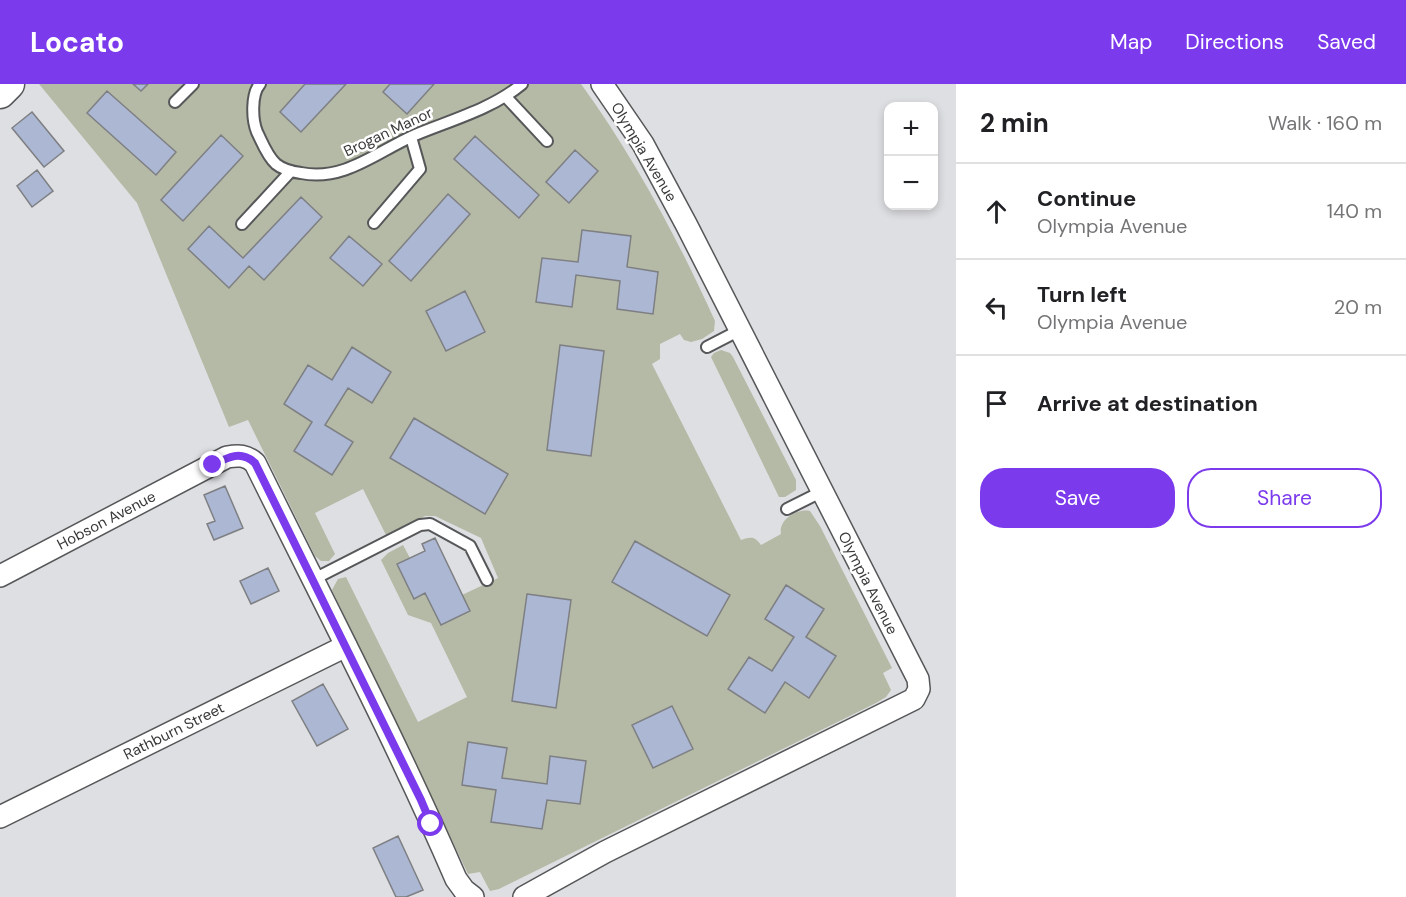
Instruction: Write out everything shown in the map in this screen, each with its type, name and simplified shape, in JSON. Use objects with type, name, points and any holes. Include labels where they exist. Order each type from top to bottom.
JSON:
[{"type":"main road","points":[[0,93],[9,84]]},
{"type":"street","name":"Olympia Avenue","points":[[524,897],[605,852],[914,699],[919,689],[918,679],[643,144],[602,84]]},
{"type":"street","name":"Hobson Avenue","points":[[0,576],[228,457],[239,455],[248,457],[255,463],[314,579]]},
{"type":"street","points":[[314,579],[421,800],[456,879],[473,897]]},
{"type":"street","name":"Rathburn Street","points":[[0,817],[346,646]]},
{"type":"lane","points":[[175,102],[193,84]]},
{"type":"lane","name":"Brogan Manor","points":[[291,171],[309,175],[329,175],[358,165],[411,137],[506,97],[522,84]]},
{"type":"lane","points":[[242,224],[291,171],[276,164],[263,145],[256,128],[255,85]]},
{"type":"lane","points":[[506,97],[547,141]]},
{"type":"lane","points":[[374,223],[420,169],[411,137]]},
{"type":"lane","points":[[706,347],[740,330]]},
{"type":"lane","points":[[787,509],[821,492]]},
{"type":"lane","points":[[314,579],[420,525],[430,524],[470,546],[487,580]]},
{"type":"green space","points":[[39,84],[581,84],[619,140],[654,199],[715,321],[714,331],[702,339],[691,342],[684,340],[680,334],[660,344],[660,359],[652,364],[741,540],[752,538],[761,545],[781,534],[782,524],[789,516],[800,511],[810,511],[820,526],[892,668],[883,673],[891,690],[886,697],[499,889],[490,891],[480,872],[468,874],[332,590],[338,579],[346,577],[418,722],[467,697],[431,623],[408,615],[381,560],[388,553],[403,545],[410,558],[398,564],[415,599],[425,593],[441,625],[470,611],[462,595],[498,578],[481,538],[435,516],[425,516],[386,535],[363,489],[315,513],[335,554],[329,561],[321,561],[315,556],[248,420],[229,427],[137,203]]},
{"type":"green space","points":[[721,350],[730,353],[733,357],[796,480],[796,490],[785,497],[779,497],[711,357]]},
{"type":"building","points":[[133,84],[148,84],[141,91]]},
{"type":"building","points":[[305,84],[346,84],[301,132],[280,112]]},
{"type":"building","points":[[390,84],[434,84],[407,114],[383,92]]},
{"type":"building","points":[[107,91],[176,152],[156,175],[87,113]]},
{"type":"building","points":[[32,112],[64,151],[44,167],[12,128]]},
{"type":"building","points":[[221,135],[243,156],[183,221],[161,200]]},
{"type":"building","points":[[475,136],[539,195],[519,218],[454,159]]},
{"type":"building","points":[[575,150],[598,171],[569,203],[546,182]]},
{"type":"building","points":[[37,170],[53,191],[32,207],[17,186]]},
{"type":"building","points":[[448,194],[470,214],[411,281],[389,261]]},
{"type":"building","points":[[301,197],[322,217],[264,280],[249,266],[229,288],[188,249],[209,226],[243,258]]},
{"type":"building","points":[[582,230],[631,236],[627,267],[658,272],[653,314],[617,309],[620,281],[576,275],[572,307],[536,302],[542,258],[578,262]]},
{"type":"building","points":[[349,236],[382,264],[363,286],[330,258]]},
{"type":"building","points":[[465,291],[485,332],[446,351],[426,311]]},
{"type":"building","points":[[560,345],[604,351],[591,456],[547,450]]},
{"type":"building","points":[[352,347],[391,372],[372,403],[348,388],[325,425],[353,442],[332,475],[294,451],[312,422],[284,404],[308,365],[332,380]]},
{"type":"building","points":[[414,418],[508,474],[485,514],[390,458]]},
{"type":"building","points":[[225,486],[243,528],[214,540],[207,524],[215,521],[204,495]]},
{"type":"building","points":[[435,538],[470,611],[441,625],[425,593],[414,599],[397,564],[425,551],[422,544]]},
{"type":"building","points":[[635,541],[730,595],[707,636],[612,582]]},
{"type":"building","points":[[268,568],[279,591],[251,604],[240,581]]},
{"type":"building","points":[[786,585],[824,609],[806,637],[836,656],[809,698],[785,682],[765,713],[728,689],[749,657],[772,671],[794,637],[765,619]]},
{"type":"building","points":[[527,594],[571,600],[556,708],[512,701]]},
{"type":"building","points":[[323,684],[348,729],[317,746],[292,701]]},
{"type":"building","points":[[672,706],[693,749],[653,768],[632,725]]},
{"type":"building","points":[[468,742],[507,748],[502,778],[547,784],[550,756],[586,761],[580,804],[547,800],[542,829],[491,822],[496,790],[462,785]]},
{"type":"building","points":[[398,836],[423,890],[406,897],[396,897],[373,848]]},
{"type":"route","points":[[213,465],[228,457],[239,455],[248,457],[255,463],[314,579],[431,824]]}]
